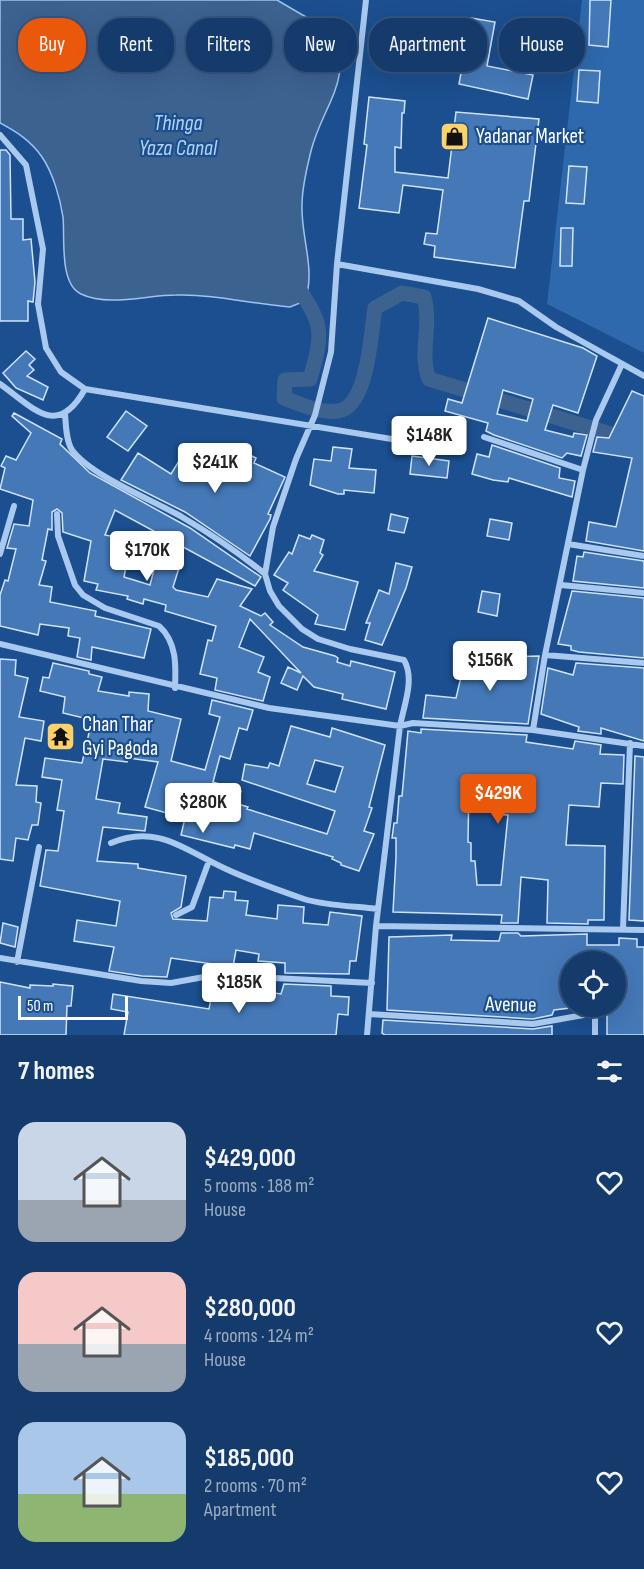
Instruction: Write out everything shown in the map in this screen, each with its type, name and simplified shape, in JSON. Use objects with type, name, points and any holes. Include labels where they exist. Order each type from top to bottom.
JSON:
[{"type":"street","points":[[366,0],[337,264],[331,352],[315,415],[296,459],[273,527],[265,574],[270,591],[279,606],[302,629],[318,639],[404,660],[410,669],[400,726],[376,926],[367,1035]]},
{"type":"street","points":[[0,135],[26,165],[43,249],[38,304],[46,348],[61,372],[85,388],[416,443]]},
{"type":"street","points":[[337,264],[478,289],[519,301],[556,327],[644,376]]},
{"type":"street","points":[[532,730],[583,470],[596,420],[622,364]]},
{"type":"street","points":[[0,384],[39,412],[55,418],[65,414],[85,388]]},
{"type":"street","points":[[65,414],[71,449],[80,458],[107,477],[181,517],[238,552],[265,574]]},
{"type":"street","points":[[484,437],[583,470]]},
{"type":"street","points":[[0,554],[14,506]]},
{"type":"street","points":[[57,514],[58,536],[75,585],[82,595],[105,608],[159,627],[166,633],[172,643],[176,665],[176,688]]},
{"type":"street","points":[[567,544],[644,556]]},
{"type":"street","points":[[561,585],[644,593]]},
{"type":"street","points":[[0,644],[32,650],[176,688],[269,708],[400,726],[413,723],[532,730],[644,746]]},
{"type":"street","points":[[545,655],[644,663]]},
{"type":"street","points":[[623,929],[630,743]]},
{"type":"street","points":[[111,843],[129,835],[156,837],[188,848],[209,861],[258,884],[308,900],[378,909]]},
{"type":"street","points":[[17,962],[39,847]]},
{"type":"street","points":[[176,915],[192,907],[209,861]]},
{"type":"street","points":[[376,926],[644,930]]},
{"type":"street","points":[[0,958],[141,981],[171,982],[214,975],[372,983]]},
{"type":"street","name":"Avenue","points":[[369,1014],[533,1024],[595,1013],[595,1035]]},
{"type":"shaded area","points":[[582,0],[644,0],[644,353],[547,304],[574,72],[585,72],[585,18],[580,18]]},
{"type":"water","name":"Thinga Yaza Canal","points":[[0,0],[277,0],[309,18],[284,18],[284,72],[339,72],[335,90],[316,134],[302,198],[302,218],[309,266],[305,301],[290,307],[191,295],[103,300],[81,294],[74,289],[66,271],[63,217],[50,170],[33,146],[18,133],[0,123]]},
{"type":"building","points":[[590,0],[611,0],[608,47],[589,45]]},
{"type":"building","points":[[487,21],[495,22],[487,66]]},
{"type":"building","points":[[487,66],[499,68],[499,72],[533,75],[528,99],[459,84],[461,72],[487,72]]},
{"type":"building","points":[[600,71],[598,103],[577,101],[579,72]]},
{"type":"building","points":[[369,97],[405,101],[404,113],[402,113],[401,148],[395,147],[395,172],[448,178],[456,112],[539,119],[529,201],[524,201],[515,268],[434,257],[435,246],[424,244],[426,233],[437,234],[443,190],[403,185],[399,213],[359,208],[367,145],[364,144]]},
{"type":"building","points":[[0,150],[6,150],[10,155],[11,219],[23,219],[23,240],[31,239],[35,282],[33,302],[28,301],[28,321],[0,321]]},
{"type":"building","points":[[569,166],[587,167],[584,204],[566,203]]},
{"type":"building","points":[[561,228],[573,228],[572,266],[560,266]]},
{"type":"building","points":[[488,318],[583,348],[597,356],[578,413],[553,405],[545,430],[573,437],[574,433],[587,435],[581,456],[567,453],[562,458],[494,435],[486,431],[488,423],[445,411],[448,399],[462,403]],"holes":[[[503,390],[533,399],[527,421],[497,414]]]},
{"type":"building","points":[[26,351],[35,359],[29,365],[34,370],[27,376],[48,387],[43,400],[16,388],[3,373]]},
{"type":"building","points":[[632,391],[644,396],[644,551],[586,541],[589,522],[616,527],[632,458],[593,452],[597,437],[609,438]]},
{"type":"building","points":[[126,411],[147,426],[128,451],[107,437]]},
{"type":"building","points":[[14,413],[62,439],[60,444],[90,473],[190,528],[261,577],[255,586],[115,510],[105,535],[131,540],[124,577],[150,585],[156,562],[179,568],[173,587],[176,590],[208,597],[217,579],[252,589],[240,606],[261,616],[265,613],[273,622],[270,625],[303,647],[335,656],[338,658],[337,662],[350,666],[351,661],[395,672],[386,709],[342,699],[343,694],[314,687],[303,676],[297,690],[281,683],[288,667],[301,673],[250,619],[239,647],[264,657],[258,672],[270,677],[263,701],[215,690],[217,678],[200,674],[208,640],[212,641],[216,626],[165,611],[166,605],[144,599],[143,604],[127,599],[128,596],[96,590],[98,584],[84,581],[91,541],[63,532],[62,513],[57,509],[52,512],[52,530],[48,529],[42,560],[46,561],[39,585],[52,587],[50,602],[96,611],[95,616],[151,629],[144,658],[92,647],[91,660],[77,657],[80,638],[68,636],[69,628],[40,624],[38,635],[0,626],[0,595],[5,580],[8,581],[16,549],[7,548],[14,524],[29,526],[33,500],[0,489],[5,468],[1,466],[6,456],[16,460],[31,433],[12,416]]},
{"type":"building","points":[[492,445],[560,468],[559,478],[575,481],[572,497],[509,478],[508,482],[472,474],[477,454],[489,457]]},
{"type":"building","points":[[235,447],[256,458],[254,463],[285,477],[268,514],[271,515],[270,519],[250,556],[185,512],[121,480],[138,453],[171,474],[184,453],[220,476]]},
{"type":"building","points":[[333,447],[352,449],[349,468],[376,470],[374,493],[344,490],[344,494],[338,494],[310,485],[314,459],[331,461]]},
{"type":"building","points":[[412,456],[449,461],[447,478],[410,474]]},
{"type":"building","points":[[391,514],[408,518],[404,533],[388,530]]},
{"type":"building","points":[[490,519],[512,523],[509,540],[487,536]]},
{"type":"building","points":[[299,535],[310,539],[312,535],[324,540],[320,553],[323,555],[314,571],[358,582],[345,630],[315,624],[318,615],[283,590],[288,583],[274,575],[289,552],[292,554]]},
{"type":"building","points":[[584,552],[644,561],[644,588],[573,581],[577,556],[583,557]]},
{"type":"building","points":[[396,563],[412,567],[406,588],[382,645],[365,640],[370,623],[366,623],[379,590],[389,594]]},
{"type":"building","points":[[482,591],[500,594],[497,616],[478,612]]},
{"type":"building","points":[[572,591],[644,598],[644,658],[579,652],[571,650],[571,646],[558,644]]},
{"type":"building","points":[[466,656],[503,664],[503,657],[539,656],[528,724],[423,718],[426,695],[456,698]]},
{"type":"building","points":[[0,659],[16,660],[15,675],[28,678],[19,717],[44,721],[41,741],[25,738],[16,785],[37,786],[36,802],[41,803],[38,825],[32,825],[28,840],[16,838],[13,861],[0,859]]},
{"type":"building","points":[[53,663],[89,671],[89,674],[102,677],[98,691],[129,696],[129,692],[149,694],[148,711],[181,719],[171,761],[205,770],[220,717],[209,714],[212,700],[253,710],[247,730],[239,728],[230,759],[220,756],[213,782],[241,791],[238,804],[248,807],[247,809],[327,834],[335,811],[242,780],[245,764],[268,768],[270,763],[279,766],[291,726],[330,737],[332,728],[385,745],[369,807],[372,808],[364,831],[374,834],[359,871],[341,865],[332,859],[333,857],[254,833],[250,849],[235,845],[234,848],[181,835],[185,818],[145,807],[158,762],[128,758],[127,762],[103,759],[96,799],[120,803],[118,813],[147,817],[145,831],[103,827],[97,861],[138,864],[138,868],[186,876],[181,907],[171,913],[173,919],[207,921],[210,897],[223,898],[224,891],[236,892],[235,900],[248,901],[246,915],[277,919],[278,905],[304,907],[303,923],[328,925],[330,912],[362,916],[356,961],[350,961],[349,974],[285,973],[285,963],[258,961],[259,954],[236,950],[233,967],[171,958],[167,977],[142,976],[109,971],[114,947],[74,941],[77,920],[116,926],[120,901],[40,886],[46,850],[58,851],[64,811],[57,810],[62,780],[42,777],[45,758],[82,763],[92,720],[63,713],[65,697],[40,691],[43,677],[49,678]],"holes":[[[315,760],[343,767],[335,792],[307,784]]]},
{"type":"building","points":[[576,663],[644,668],[644,741],[601,728],[601,734],[578,731],[579,727],[541,714],[548,668],[573,675]]},
{"type":"building","points":[[421,729],[527,735],[526,742],[573,749],[575,741],[601,745],[600,754],[624,755],[623,784],[601,783],[599,807],[569,805],[566,845],[605,846],[604,920],[588,920],[588,924],[547,923],[548,880],[521,877],[518,923],[501,923],[502,915],[393,912],[396,838],[392,838],[394,823],[397,823],[399,796],[402,796],[408,731],[421,733]],"holes":[[[469,784],[498,785],[494,814],[508,815],[501,885],[477,885],[475,861],[471,861],[471,843],[468,842]]]},
{"type":"building","points":[[635,756],[644,757],[644,921],[629,920]]},
{"type":"building","points":[[3,923],[18,927],[15,947],[0,943]]},
{"type":"building","points":[[501,933],[518,933],[521,936],[587,934],[587,945],[619,945],[619,938],[637,939],[637,947],[644,947],[644,1035],[607,1035],[607,1017],[626,1017],[626,951],[560,951],[560,1009],[554,1010],[552,1015],[533,1019],[387,1010],[389,937],[452,935],[451,940],[499,941]]},
{"type":"building","points":[[0,982],[30,988],[30,985],[73,986],[71,1006],[67,1006],[66,1035],[0,1035]]},
{"type":"building","points":[[284,984],[331,986],[331,996],[349,997],[348,1015],[338,1014],[336,1035],[124,1035],[128,1012],[111,1009],[113,994],[209,1009],[213,988],[246,993],[247,989],[281,994]]},
{"type":"building","points":[[383,1020],[533,1029],[552,1026],[552,1035],[385,1035],[382,1033]]},
{"type":"waterway","points":[[295,283],[316,319],[318,349],[310,379],[285,380],[284,398],[311,408],[331,412],[348,406],[356,397],[362,383],[375,308],[402,293],[424,297],[427,318],[425,359],[429,379],[644,444]]},
{"type":"place","name":"Yadanar Market","points":[[455,136]]},
{"type":"place","name":"Chan Thar Gyi Pagoda","points":[[61,736]]}]
